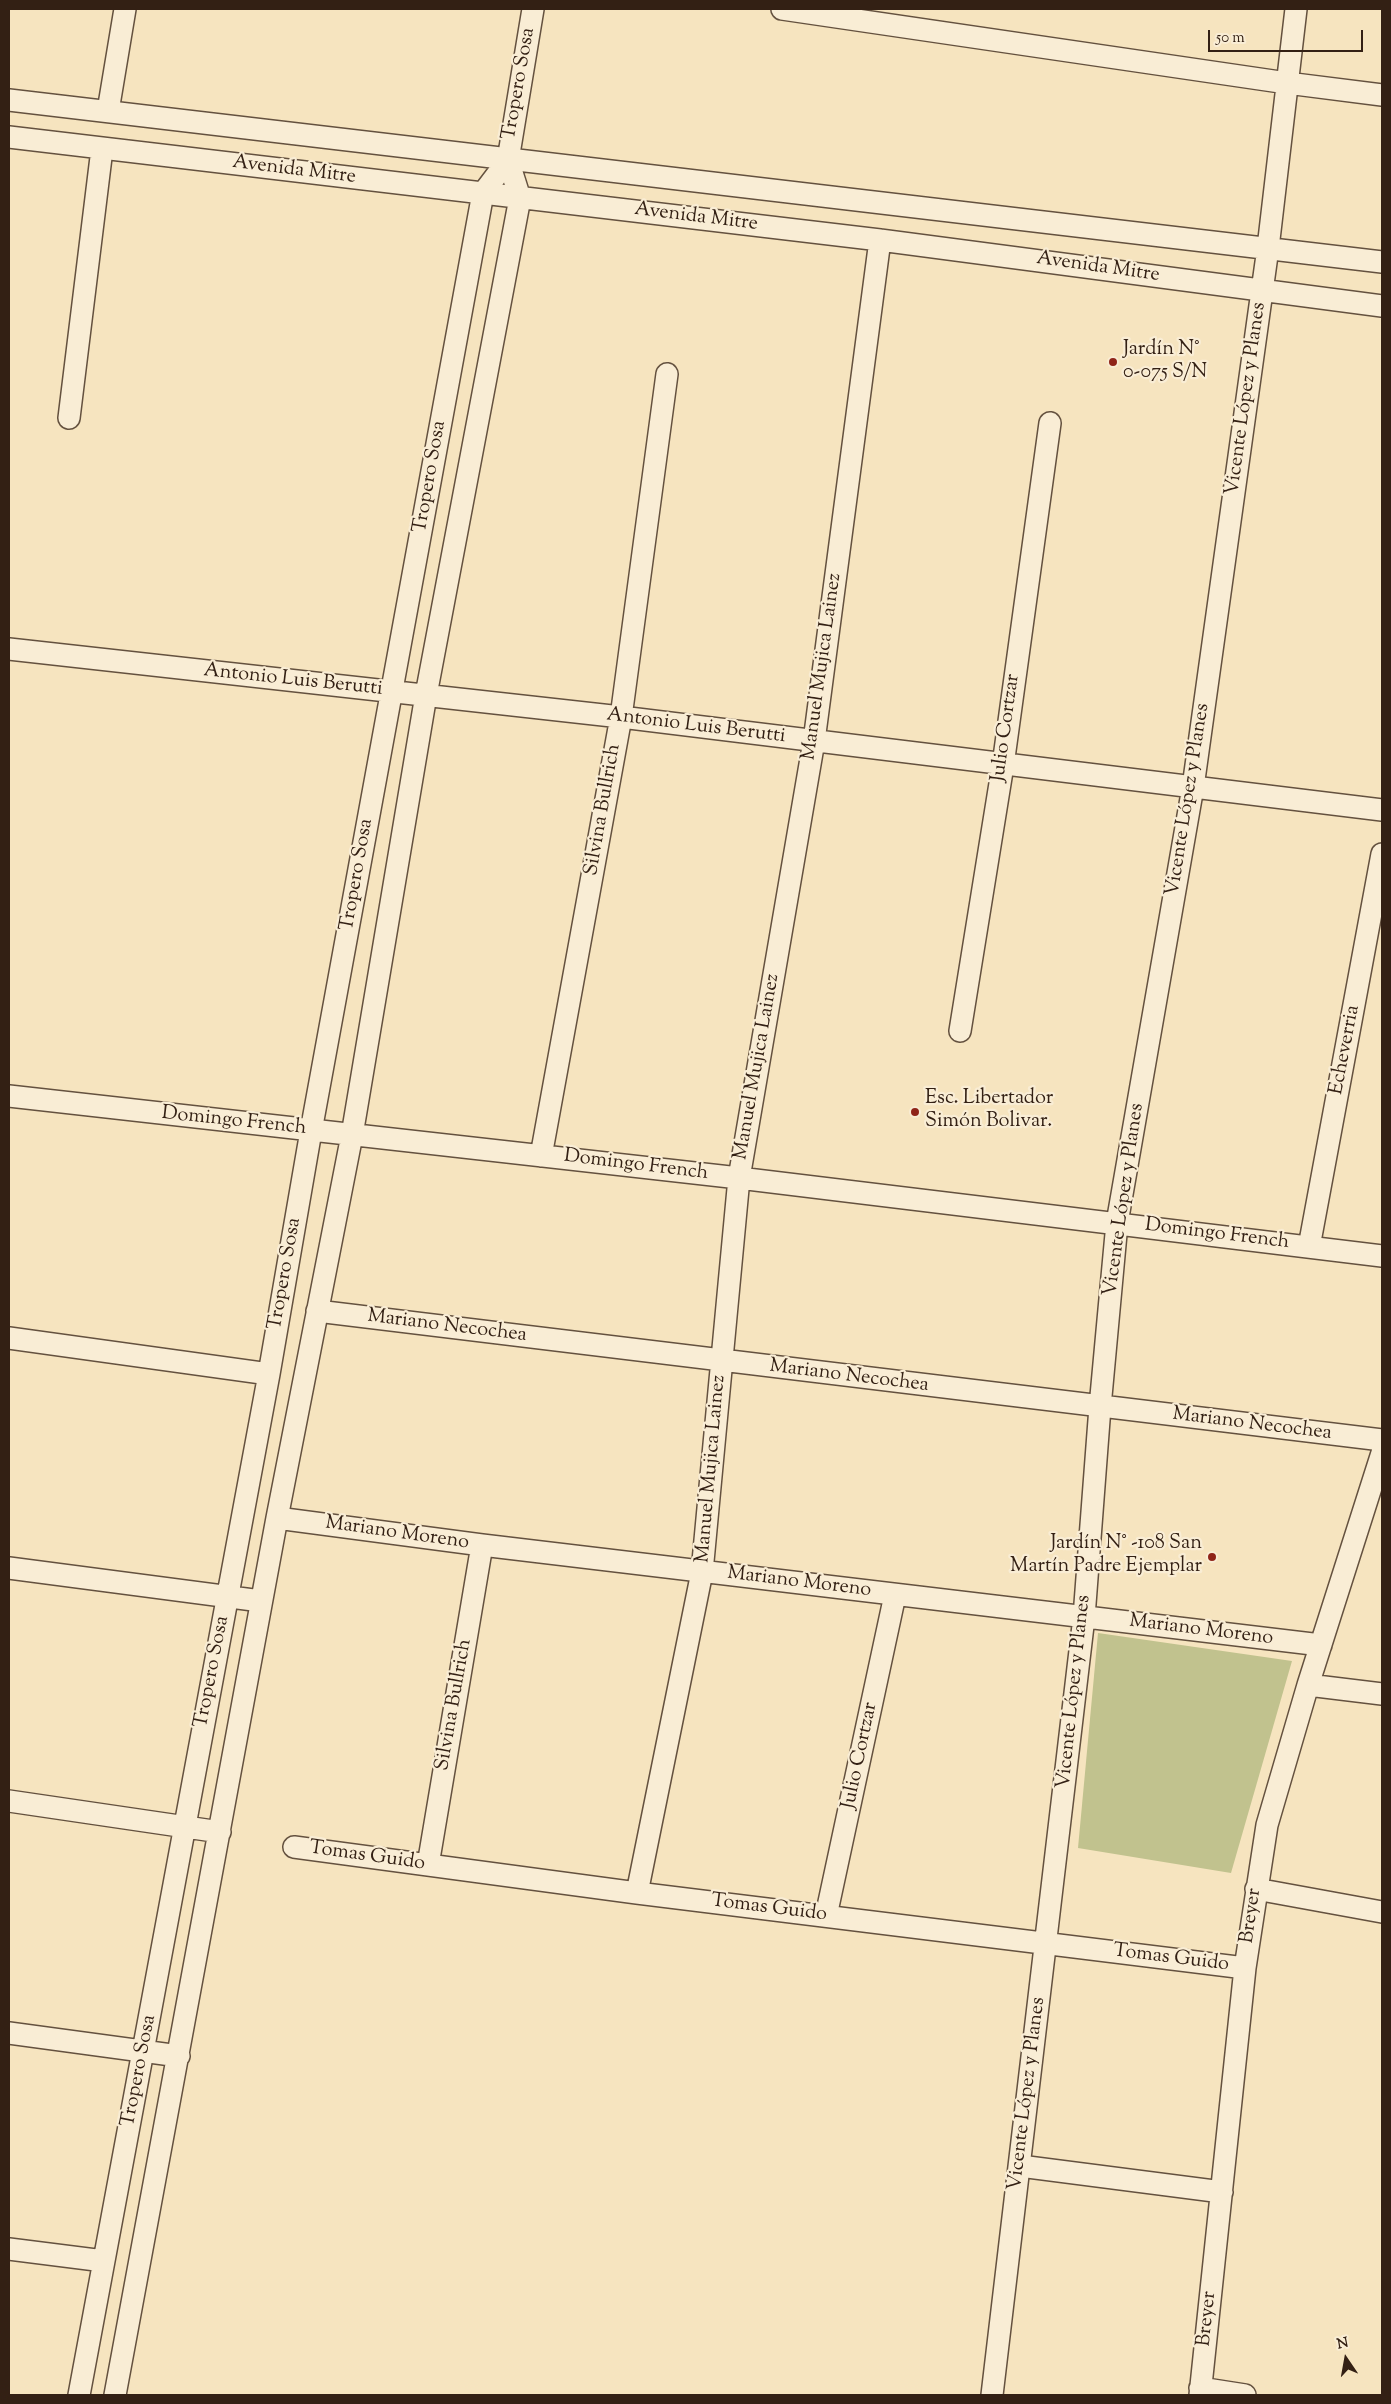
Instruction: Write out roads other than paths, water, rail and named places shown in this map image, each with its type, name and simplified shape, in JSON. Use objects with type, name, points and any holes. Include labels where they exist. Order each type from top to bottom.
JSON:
[{"type":"street","points":[[108,111],[125,9]]},
{"type":"street","name":"Tropero Sosa","points":[[115,2395],[179,2056],[261,1602],[352,1134],[426,695],[520,198],[508,160],[533,9]]},
{"type":"street","points":[[782,9],[1287,84],[1382,95]]},
{"type":"street","name":"Vicente López y Planes","points":[[992,2395],[1084,1618],[1100,1407],[1118,1223],[1192,787],[1268,248],[1296,9]]},
{"type":"street","name":"Avenida Mitre","points":[[9,100],[1382,262]]},
{"type":"street","name":"Avenida Mitre","points":[[9,137],[880,240],[1382,306]]},
{"type":"street","points":[[68,418],[102,149]]},
{"type":"street","name":"Tropero Sosa","points":[[79,2395],[269,1374],[311,1130],[483,193],[508,160]]},
{"type":"street","name":"Manuel Mujica Lainez","points":[[637,1893],[702,1572],[738,1178],[814,741],[880,240]]},
{"type":"street","name":"Silvina Bullrich","points":[[541,1156],[621,718],[667,374]]},
{"type":"street","name":"Julio Cortzar","points":[[960,1032],[1003,765],[1050,423]]},
{"type":"street","name":"Antonio Luis Berutti","points":[[9,650],[426,695],[1382,810]]},
{"type":"street","name":"Echeverria","points":[[1309,1246],[1382,854]]},
{"type":"street","name":"Domingo French","points":[[9,1096],[738,1178],[1382,1256]]},
{"type":"street","name":"Mariano Necochea","points":[[317,1311],[722,1362],[1382,1440]]},
{"type":"street","points":[[9,1338],[269,1374]]},
{"type":"street","name":"Breyer","points":[[1200,2392],[1245,1968],[1267,1825],[1308,1685],[1378,1477],[1382,1452]]},
{"type":"street","name":"Mariano Moreno","points":[[277,1518],[702,1572],[1321,1645]]},
{"type":"street","name":"Silvina Bullrich","points":[[428,1865],[482,1545]]},
{"type":"street","points":[[9,1568],[261,1602]]},
{"type":"street","name":"Julio Cortzar","points":[[826,1916],[895,1595]]},
{"type":"street","points":[[1308,1685],[1382,1694]]},
{"type":"street","points":[[9,1800],[220,1832]]},
{"type":"street","name":"Tomas Guido","points":[[294,1847],[637,1893],[1245,1968]]},
{"type":"street","points":[[1256,1889],[1382,1912]]},
{"type":"street","points":[[9,2033],[179,2056]]},
{"type":"street","points":[[1020,2166],[1222,2192]]},
{"type":"street","points":[[9,2249],[104,2261]]},
{"type":"street","points":[[1200,2392],[1245,2395]]},
{"type":"place","name":"Jardín N° 0-075 S/N","points":[[1113,362]]},
{"type":"place","name":"Esc. Libertador Simón Bolivar.","points":[[915,1112]]},
{"type":"place","name":"Jardín N° -108 San Martín Padre Ejemplar","points":[[1212,1557]]}]
